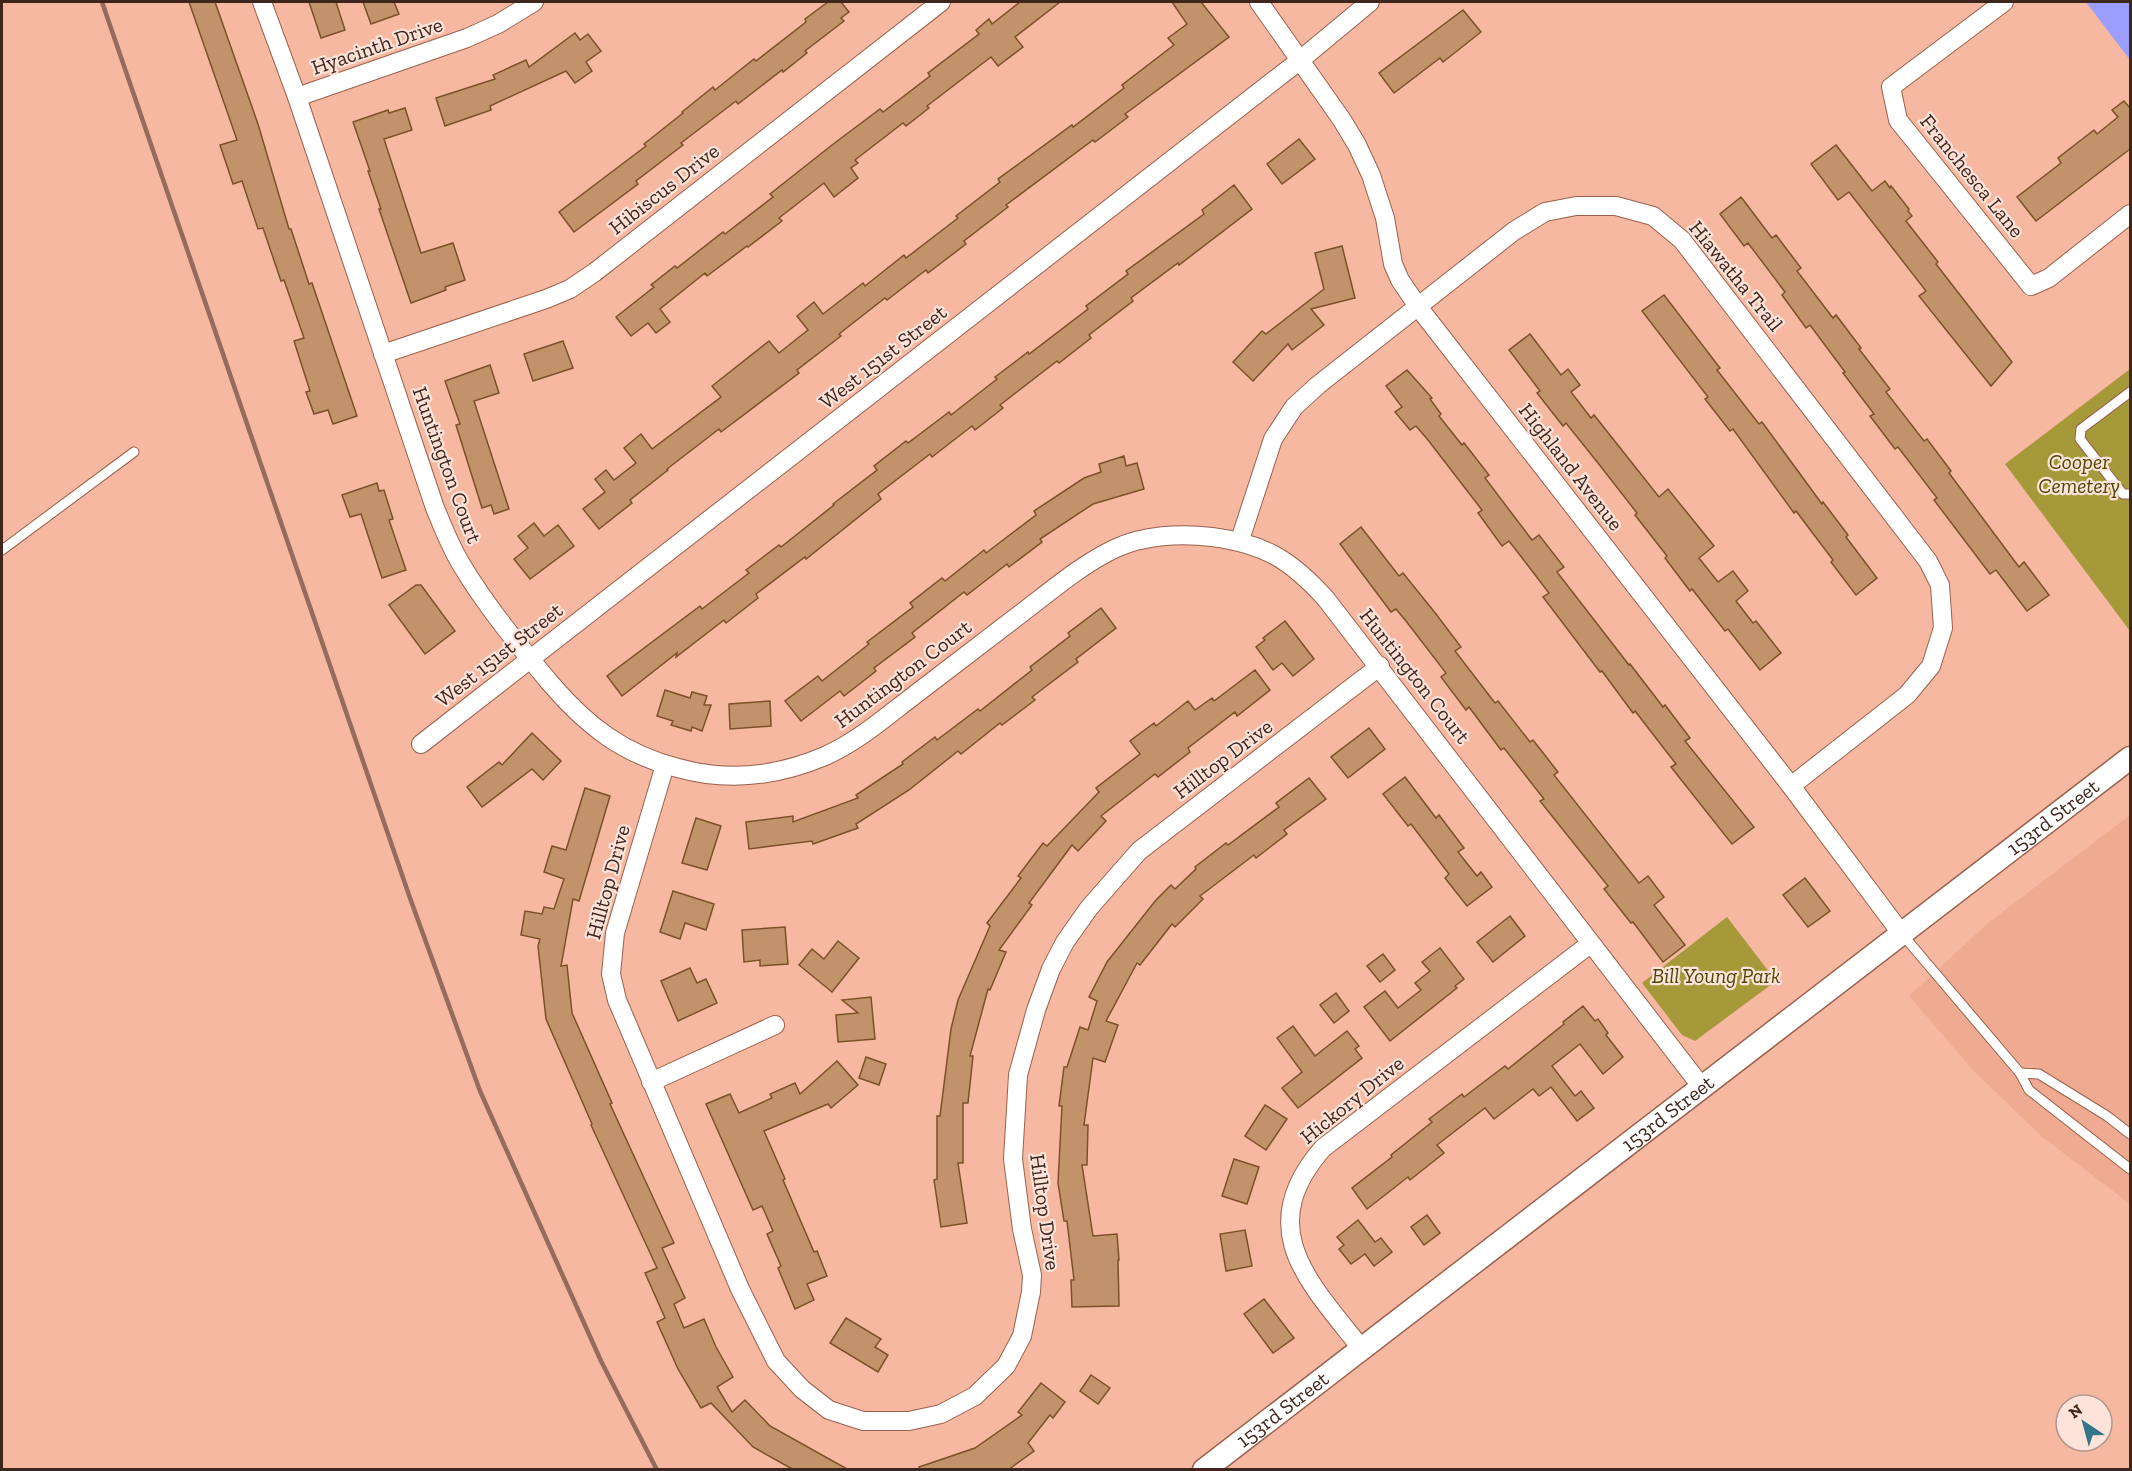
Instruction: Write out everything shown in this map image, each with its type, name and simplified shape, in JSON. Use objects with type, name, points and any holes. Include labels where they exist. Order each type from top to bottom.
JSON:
[{"type":"street","name":"Huntington Court","points":[[262,2],[297,97],[447,538],[459,562],[476,587],[530,659],[570,706],[588,723],[621,746],[665,765],[695,773],[727,776],[765,775],[803,765],[855,741],[1069,576],[1116,548],[1156,537],[1189,534],[1240,540],[1272,553],[1313,584],[1380,666],[1590,944],[1701,1086]]},
{"type":"street","name":"Hyacinth Drive","points":[[297,97],[466,38],[498,24],[534,2]]},
{"type":"street","name":"Hibiscus Drive","points":[[383,354],[570,289],[595,272],[940,2]]},
{"type":"street","name":"Highland Avenue","points":[[1259,2],[1342,120],[1362,155],[1384,218],[1393,264],[1400,280],[1419,308],[1791,786],[1901,933]]},
{"type":"street","name":"West 151st Street","points":[[421,744],[1299,61],[1370,2]]},
{"type":"street","name":"Franchesca Lane","points":[[2004,2],[1891,87],[1898,120],[2031,286],[2049,278],[2130,214]]},
{"type":"street","name":"Hiawatha Trail","points":[[1240,540],[1273,440],[1293,407],[1514,231],[1545,212],[1576,206],[1616,206],[1653,216],[1682,240],[1928,561],[1940,585],[1943,628],[1931,666],[1907,695],[1791,786]]},
{"type":"street","name":"Hilltop Drive","points":[[665,765],[615,933],[611,974],[617,1000],[740,1289],[776,1361],[802,1389],[829,1410],[863,1420],[909,1421],[941,1414],[975,1396],[1006,1366],[1022,1336],[1031,1292],[1030,1262],[1022,1229],[1013,1159],[1018,1075],[1036,1010],[1065,942],[1089,908],[1140,851],[1380,666]]},
{"type":"street","name":"153rd Street","points":[[1204,1470],[2130,758]]},
{"type":"street","name":"Hickory Drive","points":[[1361,1348],[1315,1290],[1302,1270],[1295,1252],[1290,1232],[1290,1217],[1293,1197],[1299,1180],[1309,1163],[1323,1148],[1590,944]]},
{"type":"street","points":[[651,1082],[775,1025]]},
{"type":"lane","points":[[2130,392],[2081,429],[2080,439],[2123,494],[2130,494]]},
{"type":"lane","points":[[2,550],[135,452]]},
{"type":"lane","points":[[1901,933],[2020,1073],[2029,1090],[2130,1169]]},
{"type":"lane","points":[[2020,1073],[2039,1074],[2107,1116],[2130,1134]]},
{"type":"shaded area","points":[[2130,815],[2130,1204],[2041,1136],[1973,1070],[1909,996],[1988,923]]},
{"type":"green space","name":"Cooper Cemetery","points":[[2130,369],[2130,631],[2005,464]]},
{"type":"green space","name":"Bill Young Park","points":[[1727,917],[1776,981],[1695,1041],[1682,1035],[1642,983]]},
{"type":"water","points":[[2086,2],[2130,2],[2130,60]]},
{"type":"building","points":[[189,2],[215,2],[258,124],[289,229],[291,229],[309,284],[312,283],[357,416],[333,424],[328,410],[314,414],[306,392],[310,391],[294,341],[304,338],[263,228],[258,229],[242,181],[233,184],[220,145],[237,140]]},
{"type":"building","points":[[309,2],[336,2],[345,30],[321,38]]},
{"type":"building","points":[[363,2],[394,2],[399,14],[371,24]]},
{"type":"building","points":[[828,2],[841,2],[849,12],[841,18],[844,21],[805,51],[807,53],[783,72],[782,70],[738,104],[736,101],[681,143],[683,145],[636,181],[638,184],[574,232],[559,212],[646,146],[644,144],[713,87],[715,90],[754,59],[756,61]]},
{"type":"building","points":[[1020,2],[1060,2],[1015,37],[1023,47],[998,66],[991,57],[927,106],[929,108],[906,126],[903,123],[855,160],[858,163],[851,168],[858,178],[834,197],[824,183],[779,218],[782,221],[707,276],[705,273],[660,309],[670,322],[656,333],[648,323],[631,336],[616,317],[654,287],[651,285],[723,232],[725,234],[773,197],[770,194],[880,109],[883,112],[930,76],[928,73],[979,34],[976,30],[989,19],[992,24]]},
{"type":"building","points":[[1172,2],[1201,2],[1229,37],[1125,114],[1128,117],[1095,142],[1093,140],[1006,205],[1008,207],[964,241],[966,244],[928,273],[926,270],[887,300],[885,298],[797,370],[799,373],[721,432],[719,429],[667,469],[630,500],[632,503],[599,529],[583,509],[605,492],[595,479],[606,470],[614,480],[636,463],[624,448],[641,434],[652,449],[721,397],[712,386],[769,341],[779,353],[808,330],[797,316],[814,302],[823,314],[863,283],[865,286],[904,255],[906,258],[1000,182],[998,179],[1124,88],[1122,85],[1174,45],[1168,38],[1187,24]]},
{"type":"building","points":[[1463,10],[1481,32],[1443,62],[1440,58],[1394,93],[1379,73]]},
{"type":"building","points":[[575,33],[580,40],[588,34],[601,51],[586,62],[592,71],[575,83],[566,71],[490,106],[491,110],[445,126],[436,98],[495,79],[493,75],[526,60],[529,67]]},
{"type":"building","points":[[2124,101],[2130,108],[2130,149],[2036,221],[2017,197],[2061,163],[2058,158],[2094,130],[2097,134],[2118,117],[2112,110]]},
{"type":"building","points":[[405,108],[412,130],[384,139],[421,253],[453,243],[465,280],[411,303],[353,122],[388,110],[389,113]]},
{"type":"building","points":[[1299,139],[1315,159],[1282,184],[1267,164]]},
{"type":"building","points":[[1836,145],[1872,191],[1885,181],[1890,188],[1891,186],[1912,216],[1906,221],[1938,262],[1936,264],[2012,362],[1991,386],[1919,296],[1926,291],[1849,192],[1838,200],[1811,164]]},
{"type":"building","points":[[1234,185],[1252,209],[1179,265],[1178,263],[1131,298],[1133,301],[1089,335],[1091,338],[1000,405],[1003,408],[975,430],[972,426],[932,457],[930,454],[878,494],[881,499],[806,559],[805,557],[756,594],[758,598],[726,623],[724,620],[622,696],[607,676],[700,606],[702,609],[749,573],[746,570],[779,545],[781,547],[834,505],[877,470],[874,466],[906,441],[908,443],[949,412],[951,415],[997,379],[995,377],[1088,309],[1086,306],[1128,274],[1126,271],[1204,214],[1202,210]]},
{"type":"building","points":[[1741,197],[1772,238],[1776,235],[1801,268],[1797,271],[1833,318],[1836,315],[1861,348],[1859,349],[1890,389],[1886,392],[1924,441],[1927,439],[1951,471],[1949,473],[2019,567],[2024,562],[2049,595],[2027,611],[1996,570],[1990,574],[1934,500],[1937,498],[1898,447],[1895,449],[1870,416],[1874,414],[1810,325],[1806,328],[1782,295],[1785,292],[1748,243],[1744,246],[1720,214]]},
{"type":"building","points":[[1342,246],[1355,298],[1311,309],[1324,325],[1292,350],[1288,344],[1253,381],[1233,362],[1262,331],[1266,334],[1324,289],[1315,253]]},
{"type":"building","points":[[1664,295],[1720,368],[1717,370],[1759,424],[1762,422],[1822,504],[1823,502],[1848,535],[1846,537],[1877,578],[1856,595],[1831,562],[1833,560],[1796,511],[1794,513],[1733,429],[1730,431],[1705,399],[1708,397],[1642,311]]},
{"type":"building","points":[[1530,334],[1561,375],[1568,369],[1580,385],[1571,392],[1591,418],[1594,415],[1659,497],[1668,489],[1714,546],[1699,558],[1718,582],[1733,571],[1748,591],[1736,601],[1753,623],[1756,621],[1781,653],[1760,670],[1728,629],[1725,631],[1692,589],[1690,591],[1665,558],[1667,556],[1635,515],[1637,513],[1566,423],[1563,426],[1537,393],[1540,391],[1509,350]]},
{"type":"building","points":[[563,341],[573,368],[533,381],[524,354]]},
{"type":"building","points":[[490,365],[499,393],[474,401],[509,509],[494,514],[491,505],[482,508],[456,425],[460,424],[445,381]]},
{"type":"building","points":[[1407,370],[1432,398],[1430,399],[1441,414],[1439,416],[1489,475],[1485,478],[1532,540],[1539,535],[1564,567],[1557,572],[1663,707],[1665,705],[1690,738],[1685,741],[1754,827],[1732,844],[1671,767],[1676,764],[1635,711],[1633,713],[1602,671],[1600,672],[1543,597],[1549,593],[1509,541],[1502,546],[1478,513],[1482,510],[1428,440],[1416,426],[1410,430],[1395,412],[1402,407],[1386,386]]},
{"type":"building","points":[[1124,456],[1126,466],[1137,463],[1144,489],[1093,504],[1040,539],[1042,542],[1009,567],[1007,564],[967,595],[964,592],[912,633],[915,637],[874,668],[876,671],[844,696],[840,691],[801,721],[785,701],[818,676],[822,681],[869,644],[867,642],[913,607],[910,603],[942,578],[945,581],[984,550],[986,553],[1036,515],[1034,511],[1084,478],[1101,472],[1099,464]]},
{"type":"building","points":[[377,483],[379,491],[384,490],[393,519],[389,520],[406,570],[382,578],[361,514],[350,517],[342,495]]},
{"type":"building","points":[[534,523],[544,536],[558,525],[574,546],[530,579],[514,559],[528,548],[518,536]]},
{"type":"building","points":[[1361,527],[1399,576],[1403,573],[1436,614],[1461,647],[1455,651],[1495,703],[1498,701],[1530,742],[1533,740],[1558,772],[1554,775],[1639,883],[1648,876],[1664,897],[1654,905],[1685,945],[1663,962],[1633,922],[1631,923],[1604,889],[1608,886],[1540,801],[1544,799],[1504,748],[1501,750],[1469,707],[1466,710],[1441,677],[1446,673],[1396,609],[1391,612],[1340,544]]},
{"type":"building","points":[[416,585],[421,585],[455,631],[425,654],[389,605]]},
{"type":"building","points":[[1101,608],[1116,628],[1076,659],[1078,662],[1032,697],[1035,700],[1002,725],[1000,723],[961,754],[958,751],[909,790],[856,824],[858,828],[813,844],[812,841],[749,849],[746,822],[793,816],[793,822],[858,798],[856,795],[903,764],[902,762],[935,737],[937,740],[978,709],[980,711],[1032,670],[1030,667],[1070,636],[1068,633]]},
{"type":"building","points":[[1285,621],[1314,659],[1293,676],[1282,663],[1273,670],[1256,647],[1265,640],[1263,638]]},
{"type":"building","points":[[1255,670],[1270,690],[1237,716],[1235,712],[1188,748],[1190,752],[1158,777],[1155,774],[1101,816],[1106,821],[1078,851],[1072,845],[1029,903],[1032,905],[999,950],[1006,952],[990,990],[988,989],[970,1056],[973,1056],[968,1103],[963,1103],[963,1163],[958,1163],[967,1223],[941,1227],[934,1180],[937,1179],[937,1116],[940,1116],[951,1029],[958,1000],[990,926],[987,923],[1021,878],[1018,876],[1043,843],[1047,846],[1099,792],[1096,788],[1140,754],[1130,741],[1154,723],[1156,726],[1188,701],[1195,710],[1212,698],[1214,701]]},
{"type":"building","points":[[665,690],[690,698],[692,692],[707,696],[704,705],[711,705],[702,731],[692,727],[691,731],[671,725],[673,721],[657,716]]},
{"type":"building","points":[[770,701],[771,726],[730,729],[729,704]]},
{"type":"building","points":[[1369,728],[1385,749],[1348,778],[1331,757]]},
{"type":"building","points":[[532,733],[561,761],[543,780],[532,769],[482,807],[467,787],[499,762],[502,765]]},
{"type":"building","points":[[1405,777],[1436,818],[1439,815],[1464,848],[1458,852],[1477,876],[1481,872],[1492,887],[1467,906],[1445,878],[1449,874],[1411,824],[1408,826],[1383,794]]},
{"type":"building","points":[[1309,778],[1326,799],[1284,830],[1287,834],[1256,858],[1254,855],[1200,896],[1203,899],[1175,927],[1172,924],[1140,965],[1137,963],[1106,1021],[1118,1025],[1105,1062],[1093,1058],[1084,1125],[1088,1125],[1087,1165],[1082,1165],[1093,1236],[1117,1234],[1119,1306],[1072,1307],[1071,1280],[1074,1280],[1067,1221],[1064,1221],[1058,1183],[1062,1106],[1059,1106],[1064,1067],[1067,1067],[1080,1027],[1088,1030],[1097,1001],[1089,997],[1107,962],[1156,900],[1171,885],[1175,889],[1196,869],[1195,867],[1279,807],[1276,803]]},
{"type":"building","points":[[585,788],[610,796],[579,901],[573,899],[561,966],[567,965],[572,1013],[612,1103],[610,1104],[674,1243],[662,1248],[685,1298],[674,1304],[684,1328],[704,1319],[733,1377],[717,1387],[732,1412],[745,1400],[770,1426],[849,1470],[794,1470],[753,1447],[711,1403],[701,1408],[678,1369],[657,1322],[665,1318],[645,1273],[657,1268],[591,1125],[546,1019],[538,946],[540,939],[521,935],[525,911],[542,914],[544,907],[554,909],[564,879],[544,872],[552,846],[566,850]]},
{"type":"building","points":[[696,818],[721,826],[707,870],[682,863]]},
{"type":"building","points":[[1805,878],[1830,911],[1808,927],[1783,895]]},
{"type":"building","points":[[673,891],[714,904],[706,930],[685,923],[680,939],[660,932]]},
{"type":"building","points":[[1510,916],[1525,936],[1493,962],[1477,942]]},
{"type":"building","points":[[785,927],[788,964],[760,966],[760,960],[744,962],[742,930]]},
{"type":"building","points":[[838,941],[859,958],[832,992],[799,965],[812,949],[824,959]]},
{"type":"building","points":[[1440,948],[1464,979],[1455,986],[1457,988],[1390,1041],[1364,1007],[1385,991],[1398,1008],[1421,990],[1415,983],[1430,971],[1422,962]]},
{"type":"building","points":[[1383,954],[1395,970],[1380,982],[1367,966]]},
{"type":"building","points":[[690,968],[697,983],[706,979],[717,1003],[678,1021],[661,981]]},
{"type":"building","points":[[1336,993],[1349,1011],[1334,1023],[1320,1005]]},
{"type":"building","points":[[871,997],[875,1039],[838,1042],[836,1015],[858,1013],[842,1000]]},
{"type":"building","points":[[1583,1006],[1595,1021],[1598,1019],[1608,1033],[1606,1035],[1623,1057],[1603,1074],[1580,1044],[1552,1066],[1575,1096],[1581,1091],[1594,1108],[1577,1121],[1551,1087],[1539,1096],[1533,1089],[1494,1119],[1485,1108],[1437,1145],[1444,1153],[1410,1180],[1408,1177],[1367,1209],[1352,1188],[1432,1122],[1429,1119],[1462,1094],[1464,1097],[1505,1066],[1508,1069]]},
{"type":"building","points":[[1293,1026],[1315,1056],[1347,1031],[1359,1046],[1355,1049],[1362,1058],[1298,1108],[1282,1088],[1302,1072],[1277,1038]]},
{"type":"building","points":[[866,1057],[886,1064],[879,1085],[859,1078]]},
{"type":"building","points":[[837,1061],[858,1085],[831,1108],[828,1104],[764,1131],[814,1252],[817,1251],[827,1276],[807,1284],[814,1300],[795,1309],[778,1268],[781,1266],[767,1234],[773,1231],[762,1206],[753,1210],[706,1104],[730,1094],[739,1113],[772,1098],[770,1094],[795,1083],[800,1094]]},
{"type":"building","points":[[1265,1105],[1287,1119],[1266,1150],[1245,1136]]},
{"type":"building","points":[[1234,1159],[1259,1167],[1247,1204],[1222,1196]]},
{"type":"building","points":[[1427,1215],[1440,1233],[1424,1245],[1411,1227]]},
{"type":"building","points":[[1358,1220],[1375,1242],[1381,1238],[1392,1252],[1374,1266],[1365,1254],[1351,1264],[1339,1249],[1344,1245],[1337,1237]]},
{"type":"building","points":[[1245,1230],[1252,1266],[1226,1271],[1220,1234]]},
{"type":"building","points":[[1264,1299],[1294,1338],[1273,1353],[1244,1314]]},
{"type":"building","points":[[846,1318],[881,1339],[875,1347],[888,1355],[878,1372],[830,1343]]},
{"type":"building","points":[[1091,1375],[1110,1388],[1098,1404],[1080,1391]]},
{"type":"building","points":[[1041,1383],[1065,1402],[1053,1418],[1050,1415],[1028,1443],[1034,1451],[1008,1470],[920,1470],[919,1467],[975,1448],[1022,1415],[1018,1412]]},
{"type":"railway","points":[[102,2],[410,898],[480,1091],[601,1361],[657,1470]]}]
